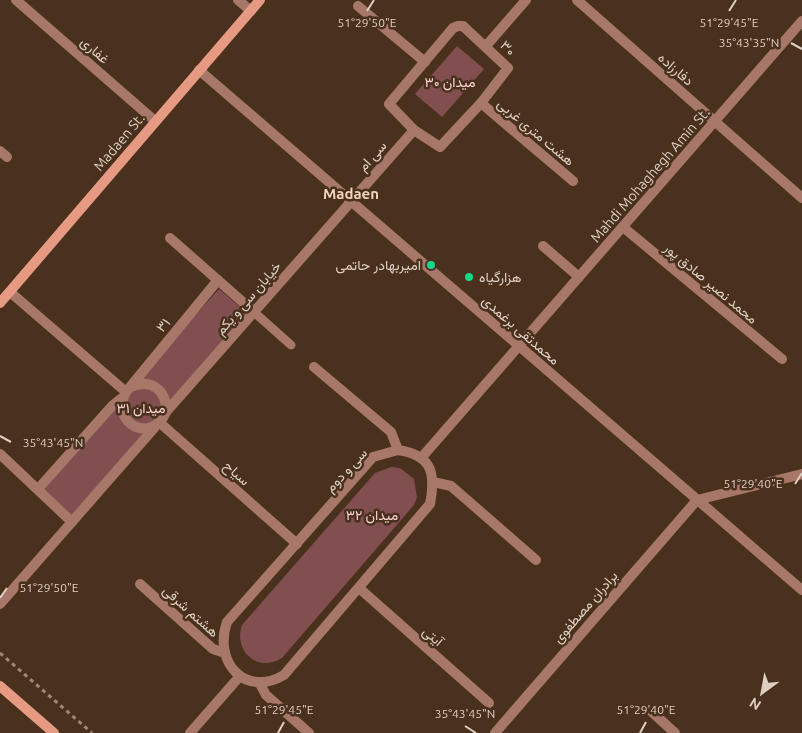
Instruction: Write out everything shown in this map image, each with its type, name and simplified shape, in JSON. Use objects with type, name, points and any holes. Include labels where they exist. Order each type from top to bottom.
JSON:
[{"type":"main road","name":"Madaen St.","points":[[0,303],[260,0]]},
{"type":"main road","points":[[0,686],[54,733]]},
{"type":"street","name":"غفاری","points":[[16,0],[155,121]]},
{"type":"street","points":[[238,0],[251,11]]},
{"type":"street","points":[[486,46],[526,0]]},
{"type":"street","name":"دفارزاده","points":[[577,0],[802,198]]},
{"type":"street","points":[[358,6],[425,62]]},
{"type":"street","name":"Mahdi Mohaghegh Amin St.","points":[[422,457],[802,21]]},
{"type":"street","name":"۳۰","points":[[463,26],[486,46],[508,68],[481,103],[440,147],[414,130],[389,104],[453,28],[463,26]]},
{"type":"street","name":"محمدتقی برغمدی","points":[[199,70],[802,590]]},
{"type":"street","name":"هشت متری غربی","points":[[481,103],[573,181]]},
{"type":"street","name":"سی ام","points":[[350,201],[414,130]]},
{"type":"street","name":"خیابان سی و یکم","points":[[166,412],[350,201]]},
{"type":"street","name":"محمد نصیر صادق پور","points":[[622,227],[782,359]]},
{"type":"street","points":[[170,238],[254,312]]},
{"type":"street","points":[[543,246],[579,277]]},
{"type":"street","name":"۳۱","points":[[38,490],[126,392],[218,280]]},
{"type":"street","points":[[10,292],[126,392]]},
{"type":"street","points":[[225,653],[240,676],[259,682],[272,682],[284,674],[430,504],[433,482],[431,469],[422,457],[398,450],[391,432],[314,367]]},
{"type":"street","points":[[0,604],[159,423],[166,412],[164,396],[160,390],[146,383],[126,392]]},
{"type":"street","points":[[126,392],[122,412],[130,424],[144,428],[159,423]]},
{"type":"street","name":"سیاح","points":[[159,423],[297,544]]},
{"type":"street","name":"سی و دوم","points":[[225,653],[223,638],[228,622],[373,457],[398,450]]},
{"type":"street","points":[[0,454],[72,522]]},
{"type":"street","points":[[697,500],[802,474]]},
{"type":"street","points":[[433,482],[451,486],[536,560]]},
{"type":"street","name":"برادران مصطفوی","points":[[495,733],[697,500]]},
{"type":"street","name":"هشتم شرقی","points":[[140,584],[213,649],[225,653]]},
{"type":"street","name":"آیتی","points":[[359,588],[489,703]]},
{"type":"street","points":[[190,733],[240,676]]},
{"type":"street","points":[[259,682],[266,695],[309,733]]},
{"type":"street","points":[[652,712],[675,733]]},
{"type":"lane","points":[[254,312],[291,345]]},
{"type":"path","points":[[0,653],[92,733]]},
{"type":"green space","name":"میدان ۳۰","points":[[457,46],[484,69],[442,117],[415,94]]},
{"type":"green space","name":"میدان ۳۱","points":[[219,289],[247,313],[158,424],[72,515],[44,490],[126,392]]},
{"type":"green space","name":"میدان ۳۲","points":[[391,467],[400,468],[414,479],[417,497],[414,505],[282,658],[264,663],[250,657],[244,651],[241,644],[242,625],[375,473]]},
{"type":"place","name":"امیربهادر حاتمی","points":[[431,265]]},
{"type":"place","name":"هزارگیاه","points":[[469,277]]},
{"type":"district","name":"Madaen","points":[[351,194]]}]
